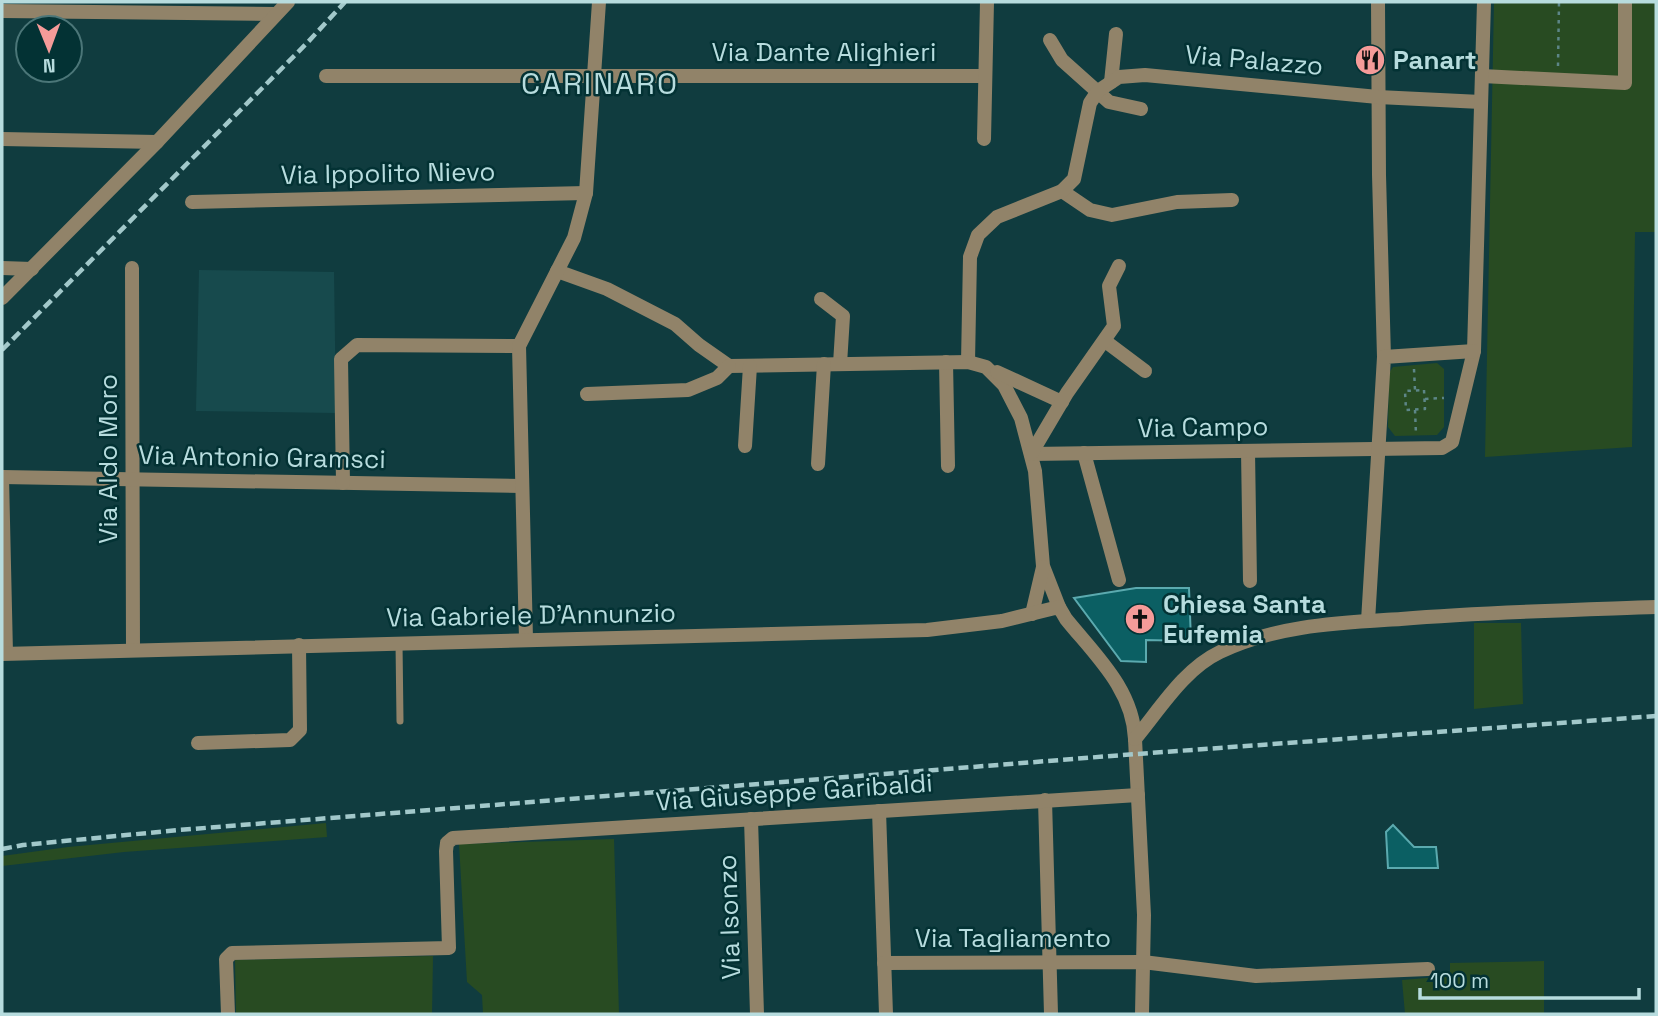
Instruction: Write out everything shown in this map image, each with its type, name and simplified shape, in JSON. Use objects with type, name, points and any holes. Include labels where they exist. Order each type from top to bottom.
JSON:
[{"type":"street","points":[[2,299],[157,142],[288,2]]},
{"type":"street","points":[[526,639],[519,346],[574,239],[586,193],[599,2]]},
{"type":"street","points":[[984,139],[987,2]]},
{"type":"street","points":[[1368,621],[1384,357],[1378,2]]},
{"type":"street","points":[[1384,357],[1474,351],[1484,2]]},
{"type":"street","points":[[1482,76],[1625,83],[1625,2]]},
{"type":"street","points":[[2,11],[275,14]]},
{"type":"street","points":[[1116,34],[1106,86],[1109,102],[1141,109]]},
{"type":"street","points":[[1050,40],[1062,60],[1106,86]]},
{"type":"street","name":"Via Palazzo","points":[[1106,86],[1119,77],[1145,75],[1378,97],[1481,103]]},
{"type":"street","name":"Via Dante Alighieri","points":[[326,76],[985,76]]},
{"type":"street","points":[[968,362],[970,257],[978,235],[997,217],[1062,191],[1074,179],[1090,103],[1106,86]]},
{"type":"street","points":[[2,139],[157,142]]},
{"type":"street","points":[[1062,191],[1090,210],[1112,215],[1177,202],[1232,200]]},
{"type":"street","name":"Via Ippolito Nievo","points":[[192,202],[586,193]]},
{"type":"street","points":[[1031,454],[1062,402],[1114,326],[1109,286],[1119,267]]},
{"type":"street","points":[[2,268],[32,269]]},
{"type":"street","name":"Via Aldo Moro","points":[[132,268],[133,649]]},
{"type":"street","points":[[557,271],[607,289],[675,324],[729,366],[968,362],[986,367],[1062,402]]},
{"type":"street","points":[[821,299],[843,316],[841,364]]},
{"type":"street","points":[[1105,341],[1145,371]]},
{"type":"street","points":[[343,483],[341,359],[357,345],[519,346]]},
{"type":"street","name":"Via Campo","points":[[1031,454],[1442,448],[1452,442],[1474,351]]},
{"type":"street","points":[[946,362],[948,466]]},
{"type":"street","points":[[818,464],[824,364]]},
{"type":"street","points":[[587,394],[688,390],[717,378],[729,366]]},
{"type":"street","points":[[745,446],[750,366]]},
{"type":"street","points":[[986,367],[1004,385],[1021,418],[1035,471],[1043,566],[1059,607],[1122,688],[1135,724],[1144,915],[1142,1014]]},
{"type":"street","points":[[1248,451],[1250,581]]},
{"type":"street","points":[[1084,453],[1119,580]]},
{"type":"street","points":[[2,477],[4,654]]},
{"type":"street","name":"Via Antonio Gramsci","points":[[2,477],[522,486]]},
{"type":"street","points":[[1032,614],[1043,566]]},
{"type":"street","name":"Via Gabriele D'Annunzio","points":[[4,654],[927,630],[1002,621],[1059,607]]},
{"type":"street","points":[[1135,739],[1189,673],[1218,653],[1268,634],[1305,626],[1476,613],[1656,607]]},
{"type":"street","points":[[198,743],[290,740],[300,730],[299,645]]},
{"type":"street","name":"Via Giuseppe Garibaldi","points":[[228,1014],[226,959],[232,953],[449,948],[446,852],[447,843],[453,838],[1138,795]]},
{"type":"street","points":[[1045,800],[1051,1014]]},
{"type":"street","points":[[879,811],[886,1014]]},
{"type":"street","name":"Via Isonzo","points":[[751,819],[757,1014]]},
{"type":"street","name":"Via Tagliamento","points":[[884,962],[1143,962],[1256,976],[1428,969]]},
{"type":"lane","points":[[400,642],[400,721]]},
{"type":"path","points":[[1558,79],[1559,2]]},
{"type":"path","points":[[1414,365],[1415,390]]},
{"type":"path","points":[[1424,390],[1425,399],[1425,409],[1406,410],[1405,391],[1424,390]]},
{"type":"path","points":[[1425,399],[1444,398]]},
{"type":"path","points":[[1415,409],[1416,435]]},
{"type":"shaded area","points":[[199,270],[334,272],[336,413],[196,411]]},
{"type":"green space","points":[[1494,2],[1656,2],[1656,232],[1635,232],[1632,447],[1485,457]]},
{"type":"green space","points":[[1437,363],[1444,369],[1444,427],[1437,435],[1395,436],[1388,427],[1389,373],[1393,367]]},
{"type":"green space","points":[[1474,623],[1521,623],[1523,704],[1474,709]]},
{"type":"green space","points":[[326,823],[327,837],[124,852],[2,866],[2,856],[68,847]]},
{"type":"green space","points":[[614,839],[619,1014],[483,1014],[482,995],[467,982],[459,844]]},
{"type":"green space","points":[[433,956],[432,1014],[236,1014],[235,960]]},
{"type":"green space","points":[[1544,961],[1544,1014],[1405,1014],[1402,980],[1450,976],[1450,963]]},
{"type":"building","name":"Chiesa Santa Eufemia","points":[[1136,588],[1189,588],[1191,641],[1146,640],[1146,662],[1121,661],[1074,598]]},
{"type":"building","points":[[1393,825],[1414,847],[1436,847],[1438,868],[1388,868],[1386,832]]},
{"type":"railway","points":[[2,350],[345,2]]},
{"type":"railway","points":[[2,849],[179,830],[1123,755],[1656,716]]},
{"type":"place","name":"Panart","points":[[1370,60]]},
{"type":"place","name":"Chiesa Santa Eufemia","points":[[1140,619]]},
{"type":"district","name":"CARINARO","points":[[600,83]]}]
